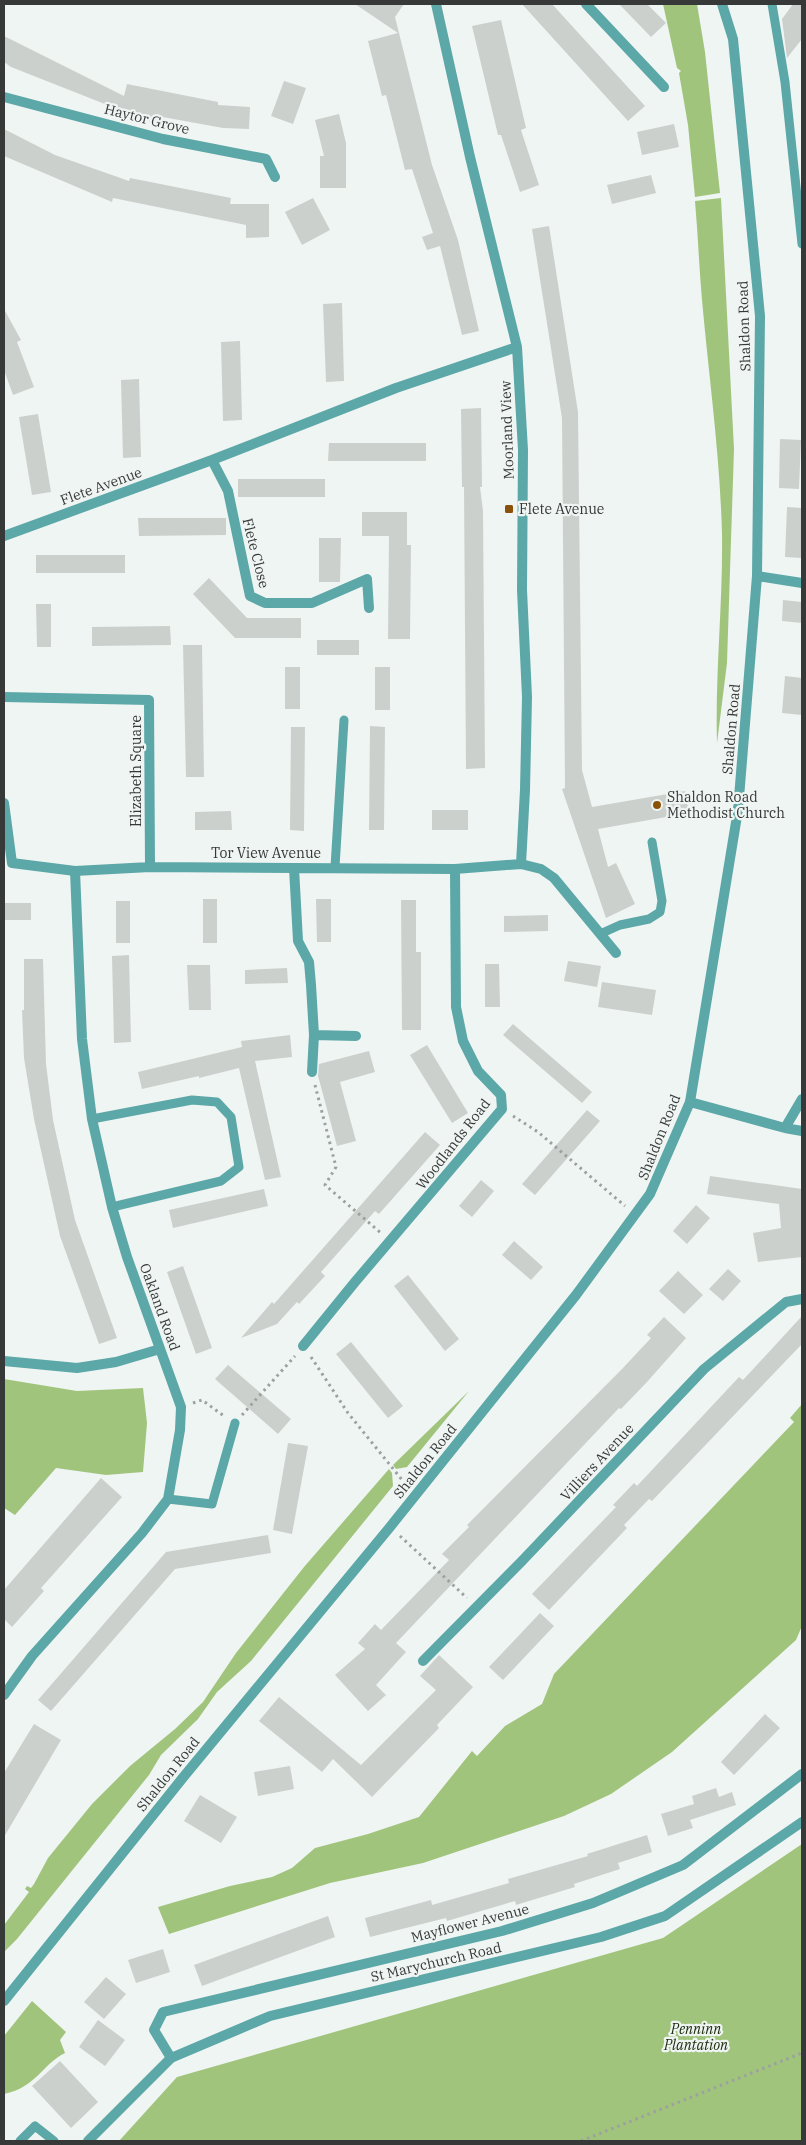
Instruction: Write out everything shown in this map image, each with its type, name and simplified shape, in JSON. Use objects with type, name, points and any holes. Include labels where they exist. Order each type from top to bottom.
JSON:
[{"type":"street","name":"Moorland View","points":[[436,4],[470,157],[517,347],[523,450],[522,590],[527,698],[521,864]]},
{"type":"street","points":[[586,4],[664,87]]},
{"type":"street","name":"Shaldon Road","points":[[4,2000],[181,1780],[390,1527],[576,1295],[650,1194],[690,1102],[738,810],[757,576],[760,316],[733,39],[722,4]]},
{"type":"street","name":"Haytor Grove","points":[[4,97],[163,139],[266,159],[275,178]]},
{"type":"street","name":"Flete Avenue","points":[[4,536],[212,460],[396,388],[517,347]]},
{"type":"street","name":"Flete Close","points":[[212,460],[228,491],[250,596],[265,603],[312,602],[367,578],[369,608]]},
{"type":"street","points":[[757,576],[802,584]]},
{"type":"street","name":"Elizabeth Square","points":[[4,697],[149,700],[150,866]]},
{"type":"street","name":"Tor View Avenue","points":[[4,803],[12,863],[75,870],[150,866],[456,869],[521,864]]},
{"type":"street","points":[[521,864],[541,869],[554,878],[616,953]]},
{"type":"street","points":[[294,868],[298,941],[309,962],[314,1035],[312,1072]]},
{"type":"street","name":"Woodlands Road","points":[[303,1346],[502,1109],[501,1095],[478,1071],[463,1040],[456,1008],[456,869]]},
{"type":"street","name":"Oakland Road","points":[[4,1695],[32,1656],[142,1533],[168,1499],[180,1430],[181,1407],[127,1257],[112,1207],[92,1119],[82,1039],[75,870]]},
{"type":"street","points":[[314,1035],[356,1036]]},
{"type":"street","points":[[785,1128],[802,1099]]},
{"type":"street","points":[[690,1102],[802,1131]]},
{"type":"street","name":"Villiers Avenue","points":[[423,1660],[477,1607],[704,1369],[786,1302],[802,1299]]},
{"type":"street","points":[[4,1361],[77,1368],[116,1362],[160,1349]]},
{"type":"street","name":"Mayflower Avenue","points":[[171,2058],[154,2030],[163,2012],[502,1931],[593,1903],[683,1865],[802,1774]]},
{"type":"street","name":"St Marychurch Road","points":[[88,2141],[171,2058],[270,2016],[601,1937],[665,1916],[802,1822]]},
{"type":"lane","points":[[772,4],[785,82],[802,244]]},
{"type":"lane","points":[[336,867],[344,720]]},
{"type":"lane","points":[[600,934],[620,925],[649,919],[660,912],[662,901],[652,842]]},
{"type":"lane","points":[[92,1119],[192,1100],[217,1102],[231,1117],[239,1167],[221,1181],[112,1207]]},
{"type":"lane","points":[[168,1499],[212,1504],[236,1423]]},
{"type":"lane","points":[[20,2141],[36,2126],[54,2141]]},
{"type":"path","points":[[312,1072],[336,1167],[325,1185],[391,1241]]},
{"type":"path","points":[[502,1109],[538,1132],[635,1214]]},
{"type":"path","points":[[181,1407],[202,1400],[236,1423],[303,1346],[348,1413],[414,1495]]},
{"type":"path","points":[[390,1527],[477,1607]]},
{"type":"path","points":[[581,2141],[802,2053]]},
{"type":"green space","points":[[663,4],[697,4],[705,52],[720,193],[695,197],[688,125],[679,73],[681,71],[677,68]]},
{"type":"green space","points":[[721,198],[734,449],[727,663],[717,743],[722,560],[721,504],[695,201]]},
{"type":"green space","points":[[4,1379],[77,1391],[143,1388],[147,1423],[143,1472],[106,1475],[56,1468],[15,1515],[4,1508]]},
{"type":"green space","points":[[469,1391],[407,1467],[396,1469],[393,1465]]},
{"type":"green space","points":[[802,1404],[802,1626],[796,1640],[672,1752],[611,1794],[564,1816],[423,1863],[330,1883],[169,1934],[158,1907],[230,1886],[272,1877],[292,1868],[315,1848],[368,1834],[419,1817],[472,1751],[477,1756],[505,1726],[542,1704],[554,1674],[794,1422],[790,1418]]},
{"type":"green space","points":[[389,1469],[392,1473],[393,1486],[251,1661],[217,1692],[198,1719],[161,1755],[149,1775],[17,1939],[4,1952],[4,1925],[29,1892],[25,1889],[27,1886],[31,1888],[34,1884],[48,1858],[92,1804],[130,1766],[175,1729],[203,1702],[236,1653],[304,1567]]},
{"type":"green space","name":"Penninn Plantation","points":[[802,1844],[802,2141],[119,2141],[177,2077],[663,1938]]},
{"type":"green space","points":[[32,2001],[66,2032],[60,2040],[65,2053],[50,2063],[24,2086],[4,2094],[4,2036]]},
{"type":"building","points":[[355,4],[404,4],[395,17],[432,165],[458,240],[479,331],[462,335],[440,246],[427,250],[422,237],[433,233],[412,169],[405,170],[386,95],[382,96],[368,41],[398,33]]},
{"type":"building","points":[[522,4],[552,4],[645,106],[628,121]]},
{"type":"building","points":[[619,4],[647,4],[666,23],[651,37]]},
{"type":"building","points":[[793,4],[802,4],[802,39],[787,58],[782,19]]},
{"type":"building","points":[[501,20],[526,128],[521,130],[539,185],[520,192],[501,135],[498,135],[472,26]]},
{"type":"building","points":[[4,36],[124,96],[127,84],[218,102],[218,105],[250,107],[249,129],[223,128],[157,116],[153,123],[11,67],[4,62]]},
{"type":"building","points":[[284,81],[306,88],[293,124],[271,116]]},
{"type":"building","points":[[339,114],[346,143],[346,188],[320,188],[320,156],[324,156],[315,120]]},
{"type":"building","points":[[674,124],[679,147],[642,155],[637,132]]},
{"type":"building","points":[[4,129],[55,155],[129,181],[130,178],[231,198],[230,204],[269,204],[269,237],[246,238],[246,225],[113,198],[112,202],[4,156]]},
{"type":"building","points":[[651,175],[656,193],[612,204],[607,185]]},
{"type":"building","points":[[313,198],[330,230],[302,245],[285,212]]},
{"type":"building","points":[[549,226],[578,412],[582,770],[592,807],[685,791],[689,813],[598,829],[608,867],[616,863],[635,904],[606,918],[562,789],[565,788],[562,418],[532,229]]},
{"type":"building","points":[[342,303],[344,381],[326,382],[323,304]]},
{"type":"building","points":[[4,309],[21,340],[17,342],[34,387],[13,395],[4,370]]},
{"type":"building","points":[[240,341],[242,420],[223,421],[221,342]]},
{"type":"building","points":[[139,379],[141,457],[123,458],[121,380]]},
{"type":"building","points":[[481,408],[482,487],[480,487],[483,511],[485,768],[466,769],[464,487],[462,487],[461,409]]},
{"type":"building","points":[[38,414],[51,492],[32,495],[19,417]]},
{"type":"building","points":[[780,439],[801,440],[799,489],[779,488]]},
{"type":"building","points":[[329,443],[426,443],[426,461],[328,461]]},
{"type":"building","points":[[238,479],[325,479],[325,497],[238,497]]},
{"type":"building","points":[[787,507],[802,508],[802,558],[785,557]]},
{"type":"building","points":[[362,512],[407,512],[407,545],[411,545],[410,639],[388,639],[389,536],[362,536]]},
{"type":"building","points":[[138,518],[226,518],[226,535],[139,536]]},
{"type":"building","points":[[319,538],[341,538],[340,582],[319,582]]},
{"type":"building","points":[[36,555],[125,555],[125,573],[36,573]]},
{"type":"building","points":[[209,578],[247,618],[301,618],[301,638],[235,638],[193,594]]},
{"type":"building","points":[[783,600],[802,602],[802,623],[782,621]]},
{"type":"building","points":[[36,604],[51,604],[51,647],[37,647]]},
{"type":"building","points":[[170,626],[171,645],[92,646],[92,627]]},
{"type":"building","points":[[317,640],[359,640],[359,655],[317,655]]},
{"type":"building","points":[[183,645],[202,645],[204,777],[186,777]]},
{"type":"building","points":[[285,667],[300,667],[300,709],[285,709]]},
{"type":"building","points":[[375,667],[390,667],[390,710],[375,710]]},
{"type":"building","points":[[785,676],[802,678],[802,715],[782,713]]},
{"type":"building","points":[[370,726],[385,727],[384,830],[369,830]]},
{"type":"building","points":[[291,727],[305,727],[304,831],[290,830]]},
{"type":"building","points":[[432,810],[468,810],[468,830],[432,830]]},
{"type":"building","points":[[231,811],[232,830],[195,830],[195,812]]},
{"type":"building","points":[[203,899],[217,899],[217,943],[203,943]]},
{"type":"building","points":[[316,899],[331,899],[331,942],[317,942]]},
{"type":"building","points":[[401,900],[416,900],[416,952],[421,952],[421,1030],[402,1030]]},
{"type":"building","points":[[116,901],[130,901],[130,943],[116,943]]},
{"type":"building","points":[[4,903],[31,903],[31,920],[4,920]]},
{"type":"building","points":[[548,915],[548,931],[504,932],[504,916]]},
{"type":"building","points":[[129,955],[131,1042],[114,1043],[112,956]]},
{"type":"building","points":[[24,959],[43,959],[46,1064],[53,1120],[75,1220],[117,1338],[99,1344],[60,1236],[34,1119],[24,1058],[22,1010],[24,1010]]},
{"type":"building","points":[[568,961],[601,966],[597,987],[564,981]]},
{"type":"building","points":[[485,964],[499,964],[500,1007],[485,1007]]},
{"type":"building","points":[[187,965],[210,965],[211,1010],[189,1010]]},
{"type":"building","points":[[287,968],[288,983],[245,984],[245,970]]},
{"type":"building","points":[[602,982],[656,990],[652,1015],[598,1007]]},
{"type":"building","points":[[513,1024],[592,1092],[582,1103],[503,1035]]},
{"type":"building","points":[[290,1035],[292,1057],[255,1061],[281,1177],[265,1180],[239,1068],[142,1089],[138,1072],[242,1047],[241,1041]]},
{"type":"building","points":[[427,1045],[468,1113],[452,1123],[410,1055]]},
{"type":"building","points":[[369,1051],[375,1072],[340,1082],[356,1141],[337,1146],[318,1076],[319,1064]]},
{"type":"building","points":[[587,1110],[600,1121],[535,1195],[522,1184]]},
{"type":"building","points":[[425,1132],[440,1145],[379,1214],[375,1211],[321,1272],[325,1276],[277,1324],[241,1338],[272,1302],[274,1304]]},
{"type":"building","points":[[710,1176],[802,1189],[802,1257],[758,1262],[753,1233],[781,1228],[779,1204],[707,1194]]},
{"type":"building","points":[[481,1180],[494,1191],[472,1217],[459,1206]]},
{"type":"building","points":[[264,1189],[268,1206],[173,1228],[169,1210]]},
{"type":"building","points":[[696,1205],[710,1218],[687,1244],[673,1231]]},
{"type":"building","points":[[514,1241],[543,1267],[531,1280],[502,1255]]},
{"type":"building","points":[[183,1266],[212,1348],[196,1354],[167,1272]]},
{"type":"building","points":[[728,1269],[741,1281],[723,1301],[709,1289]]},
{"type":"building","points":[[678,1271],[703,1295],[684,1314],[659,1291]]},
{"type":"building","points":[[408,1275],[459,1339],[445,1351],[394,1286]]},
{"type":"building","points":[[802,1316],[802,1344],[652,1501],[649,1499],[624,1525],[627,1528],[549,1610],[532,1594],[616,1507],[613,1505],[634,1483],[637,1486],[739,1377],[743,1380]]},
{"type":"building","points":[[664,1317],[686,1338],[647,1382],[621,1409],[619,1408],[396,1643],[406,1652],[376,1685],[386,1695],[368,1711],[335,1675],[365,1649],[358,1643],[375,1624],[381,1630],[449,1560],[442,1554],[469,1527],[467,1525],[622,1369],[651,1338],[647,1335]]},
{"type":"building","points":[[351,1342],[403,1406],[388,1418],[336,1354]]},
{"type":"building","points":[[228,1365],[291,1419],[278,1434],[215,1379]]},
{"type":"building","points":[[288,1443],[308,1446],[292,1534],[273,1530]]},
{"type":"building","points":[[101,1478],[122,1497],[41,1588],[44,1591],[12,1627],[4,1619],[4,1590]]},
{"type":"building","points":[[268,1535],[271,1553],[175,1569],[51,1711],[38,1700],[166,1552]]},
{"type":"building","points":[[540,1613],[554,1626],[503,1680],[489,1667]]},
{"type":"building","points":[[439,1655],[473,1687],[437,1725],[439,1728],[372,1797],[333,1759],[322,1772],[259,1721],[279,1697],[361,1765],[436,1690],[420,1676]]},
{"type":"building","points":[[765,1714],[780,1728],[734,1775],[721,1762]]},
{"type":"building","points":[[34,1724],[61,1740],[4,1837],[4,1773]]},
{"type":"building","points":[[290,1766],[294,1789],[258,1796],[254,1772]]},
{"type":"building","points":[[716,1788],[719,1797],[732,1792],[736,1805],[690,1820],[693,1828],[668,1836],[661,1814],[694,1804],[692,1796]]},
{"type":"building","points":[[200,1795],[237,1817],[221,1843],[184,1821]]},
{"type":"building","points":[[647,1835],[652,1852],[618,1863],[620,1869],[574,1884],[575,1887],[516,1905],[515,1901],[447,1921],[446,1918],[370,1937],[365,1918],[431,1900],[432,1905],[509,1883],[508,1879],[588,1856],[587,1854]]},
{"type":"building","points":[[328,1916],[335,1937],[202,1986],[194,1965]]},
{"type":"building","points":[[163,1949],[170,1972],[136,1983],[128,1960]]},
{"type":"building","points":[[106,1977],[126,1994],[104,2019],[84,2002]]},
{"type":"building","points":[[98,2020],[125,2040],[105,2066],[79,2047]]},
{"type":"building","points":[[60,2061],[98,2102],[71,2128],[32,2086]]},
{"type":"place","name":"Flete Avenue","points":[[509,509]]},
{"type":"place","name":"Shaldon Road Methodist Church","points":[[657,805]]}]
